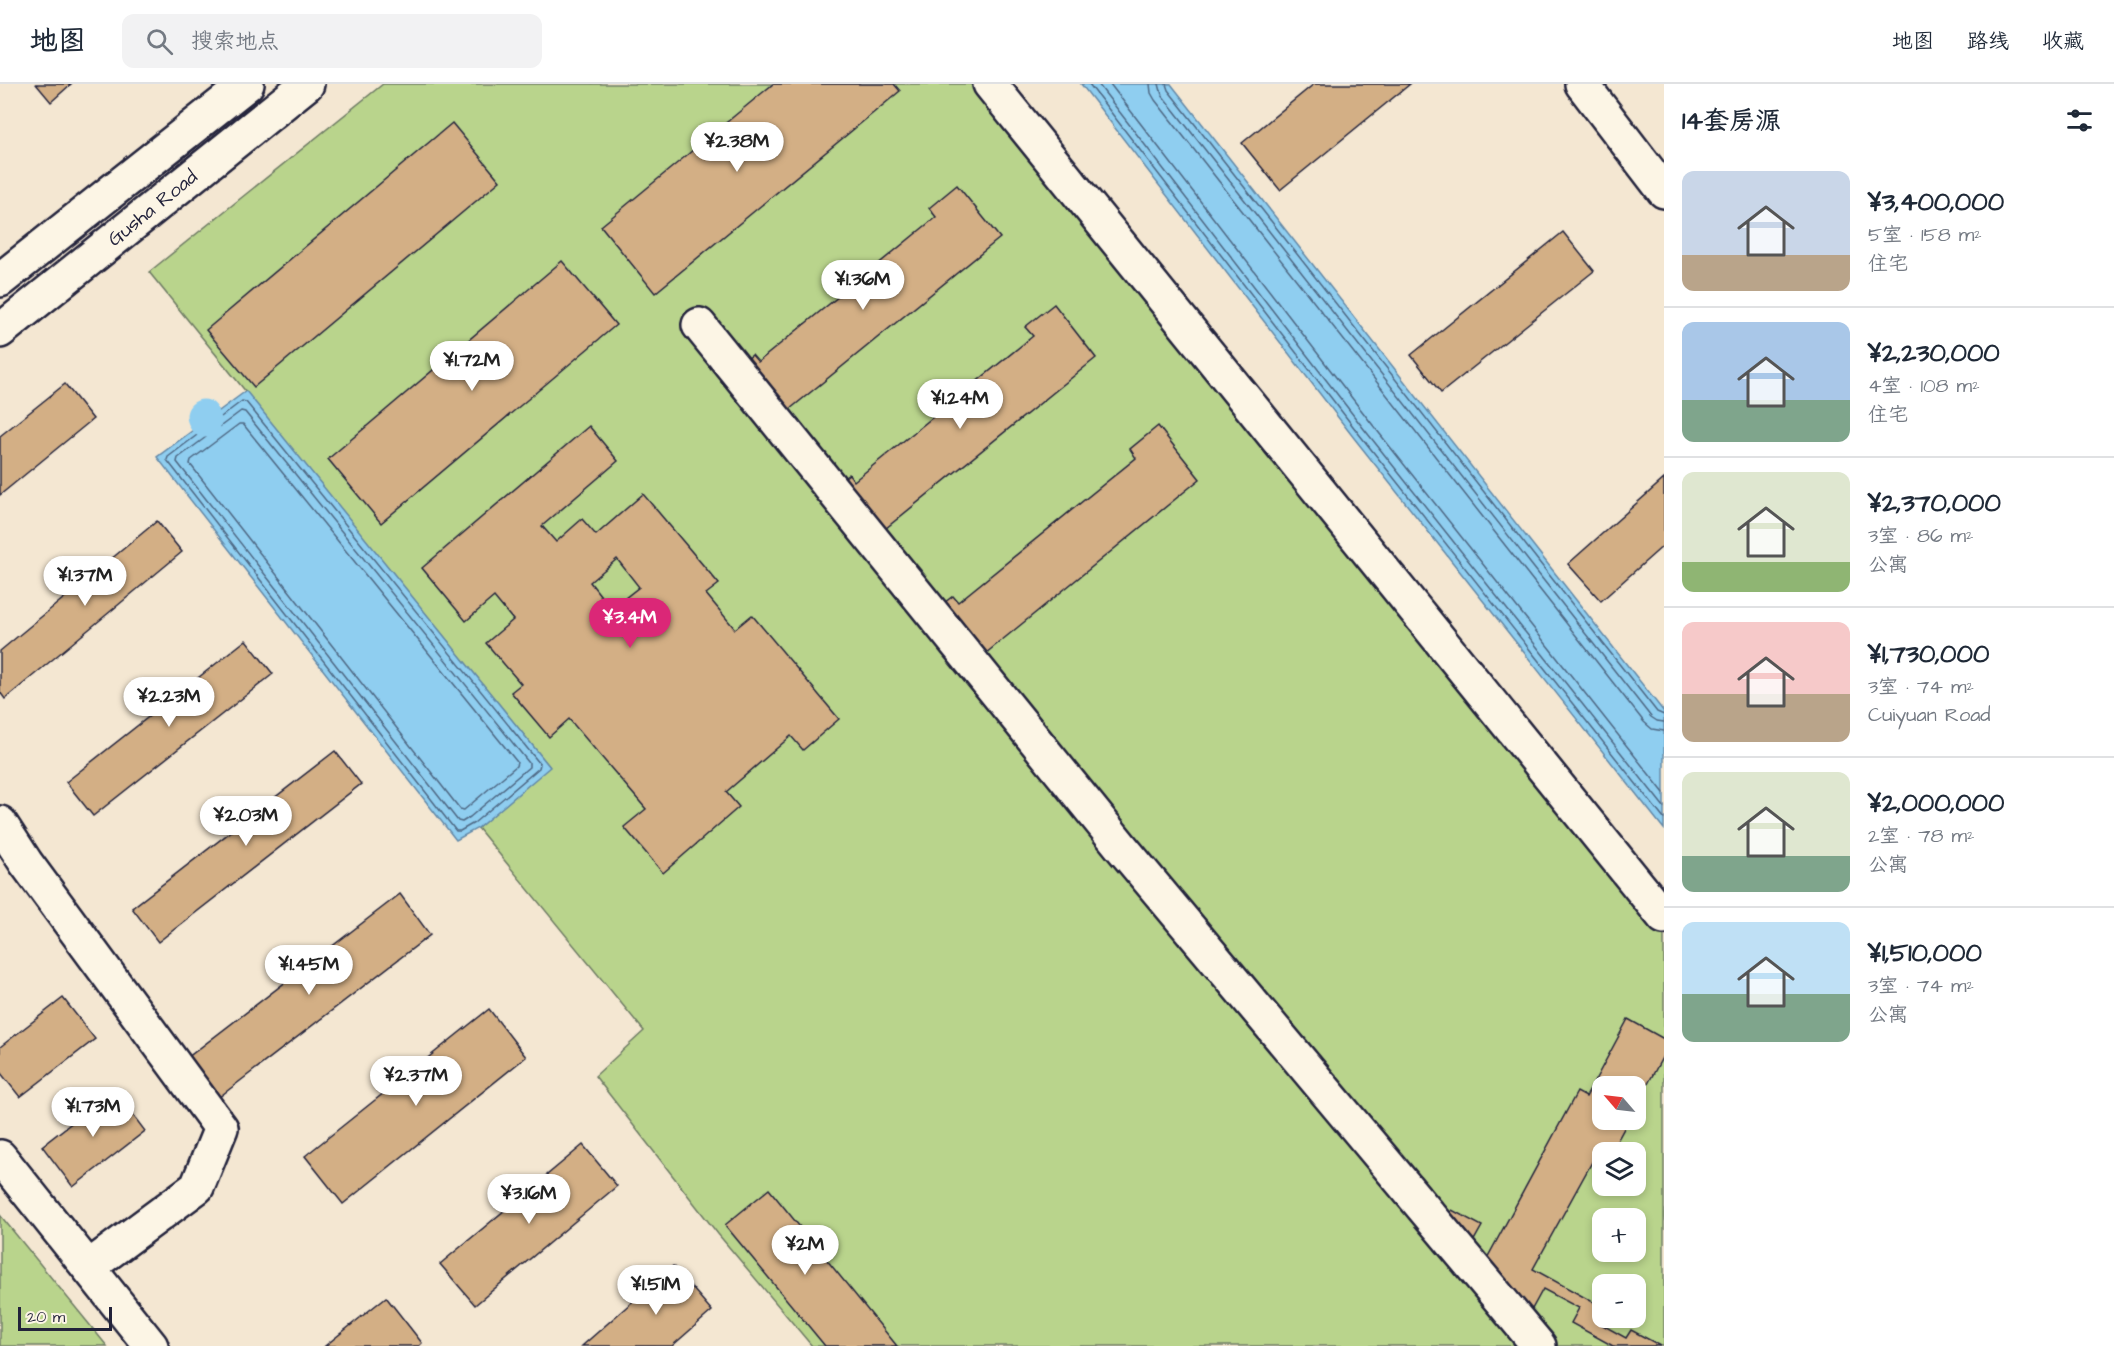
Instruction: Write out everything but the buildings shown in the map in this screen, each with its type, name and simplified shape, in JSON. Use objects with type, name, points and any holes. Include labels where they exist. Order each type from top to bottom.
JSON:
[{"type":"street","name":"Gusha Road","points":[[0,280],[247,84]]},
{"type":"street","name":"Gusha Road","points":[[0,331],[307,84]]},
{"type":"street","points":[[990,84],[1664,917]]},
{"type":"street","points":[[1582,84],[1664,191]]},
{"type":"street","points":[[699,325],[1123,849],[1539,1346]]},
{"type":"street","points":[[0,823],[26,863],[221,1128],[196,1187],[89,1267]]},
{"type":"street","points":[[0,1157],[151,1346]]},
{"type":"green space","points":[[383,84],[990,84],[1664,917],[1664,1346],[812,1346],[718,1234],[595,1076],[644,1031],[478,828],[549,766],[149,272]]},
{"type":"green space","points":[[0,1215],[107,1346],[0,1346]]},
{"type":"water","points":[[1081,84],[1171,84],[1664,712],[1664,829],[1354,438]]},
{"type":"water","points":[[246,391],[550,767],[478,828],[456,840],[157,457]]},
{"type":"waterway","points":[[203,416],[205,421]]}]
